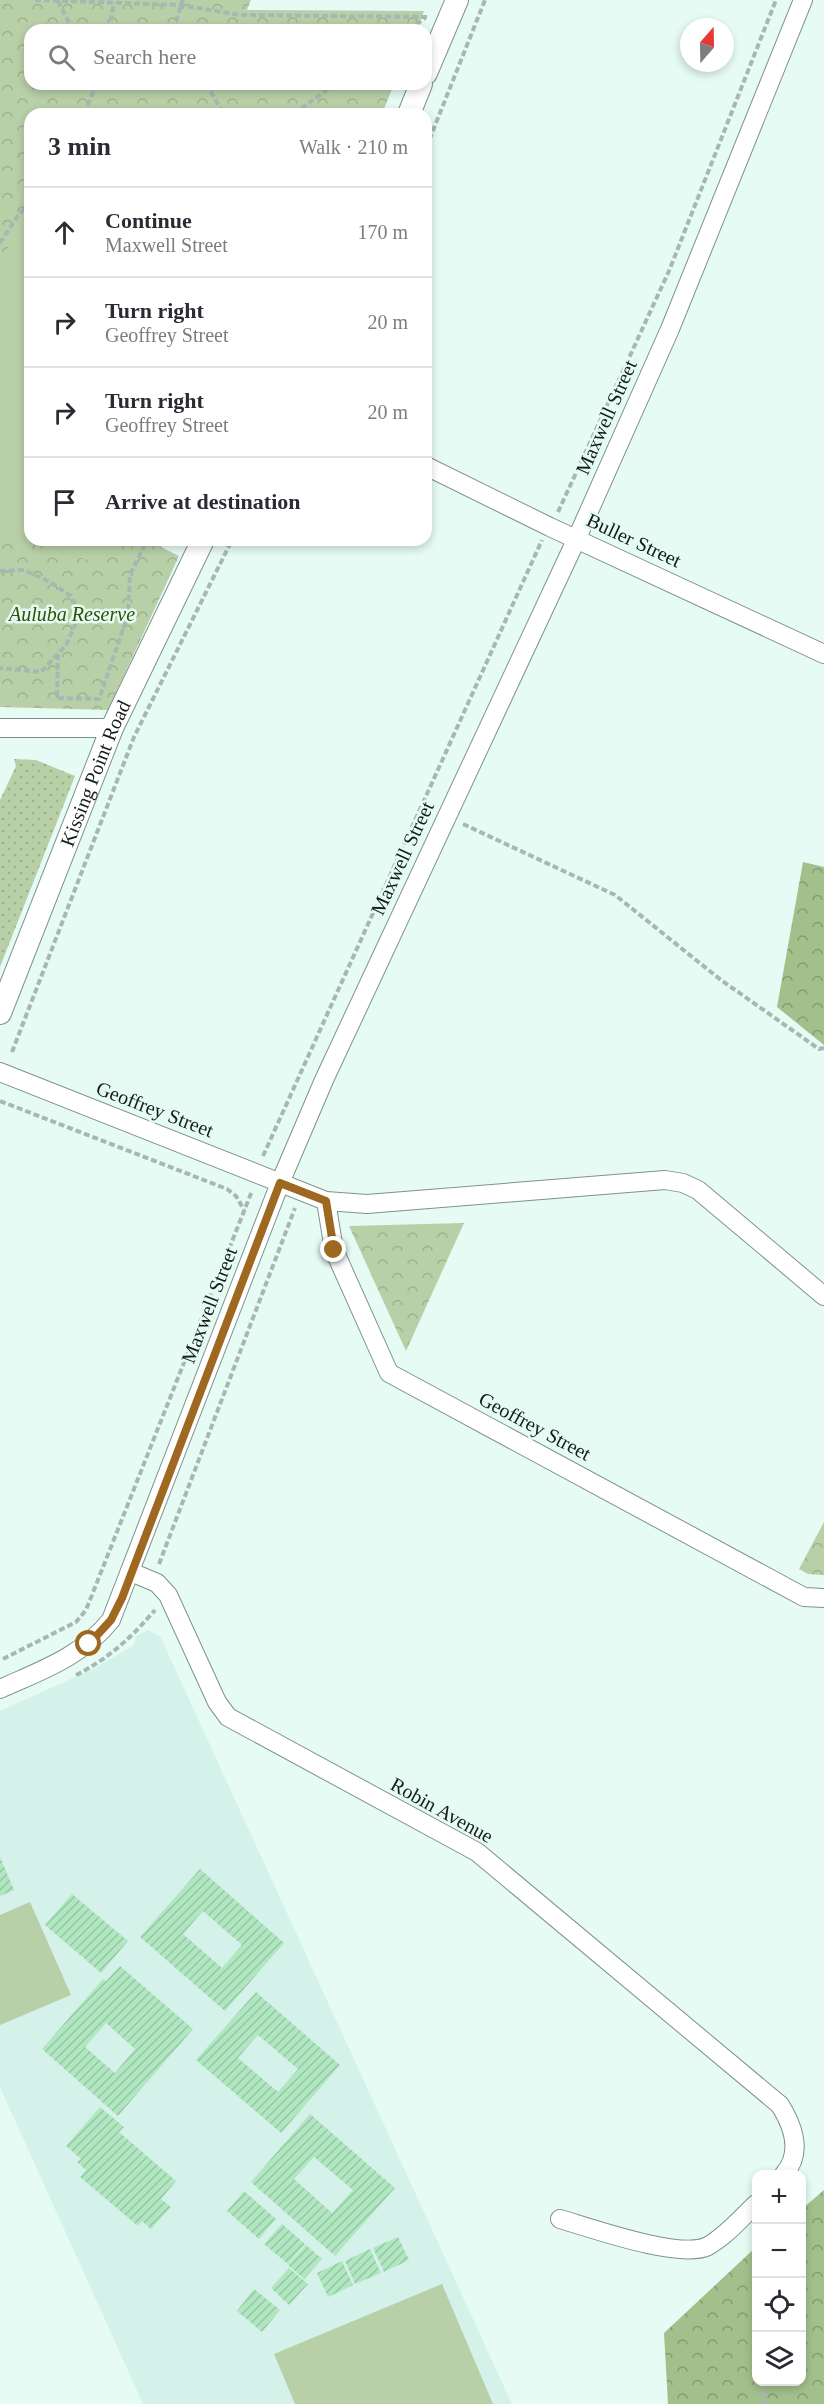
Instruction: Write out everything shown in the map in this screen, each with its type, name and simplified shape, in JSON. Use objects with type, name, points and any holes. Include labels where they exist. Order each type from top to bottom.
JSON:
[{"type":"street","points":[[432,59],[457,0]]},
{"type":"street","name":"Maxwell Street","points":[[0,1689],[72,1656],[89,1644],[111,1620],[280,1183],[324,1080],[576,538],[670,329],[803,0]]},
{"type":"street","points":[[411,108],[419,90]]},
{"type":"street","name":"Buller Street","points":[[432,469],[824,654]]},
{"type":"street","name":"Kissing Point Road","points":[[0,1013],[112,728],[200,546]]},
{"type":"street","points":[[0,728],[112,728]]},
{"type":"street","name":"Geoffrey Street","points":[[0,1072],[326,1201],[367,1204],[665,1180],[682,1183],[698,1190],[824,1296]]},
{"type":"street","name":"Geoffrey Street","points":[[326,1201],[334,1250],[389,1373],[804,1597],[824,1598]]},
{"type":"street","name":"Robin Avenue","points":[[131,1572],[157,1583],[168,1595],[217,1702],[228,1717],[477,1852],[780,2105],[791,2123],[795,2140],[793,2155],[786,2170]]},
{"type":"street","points":[[560,2219],[621,2237],[689,2251],[715,2241],[752,2208]]},
{"type":"path","points":[[35,0],[114,3],[182,2],[240,15],[427,17],[417,24]]},
{"type":"path","points":[[432,133],[485,0]]},
{"type":"path","points":[[556,516],[669,272],[776,0]]},
{"type":"path","points":[[58,1],[70,24]]},
{"type":"path","points":[[175,24],[182,2]]},
{"type":"path","points":[[110,24],[114,3]]},
{"type":"path","points":[[87,108],[94,90]]},
{"type":"path","points":[[210,90],[220,108]]},
{"type":"path","points":[[302,108],[327,90]]},
{"type":"path","points":[[0,243],[24,209]]},
{"type":"path","points":[[263,1156],[542,540]]},
{"type":"path","points":[[58,654],[57,698],[99,699],[128,615],[130,575],[144,546]]},
{"type":"path","points":[[12,1052],[134,737],[229,546]]},
{"type":"path","points":[[0,571],[24,570],[50,582],[71,596],[80,614]]},
{"type":"path","points":[[80,614],[128,615]]},
{"type":"path","points":[[0,668],[41,672],[66,645],[80,614]]},
{"type":"path","points":[[447,816],[615,895],[721,980],[819,1049],[824,1048]]},
{"type":"path","points":[[0,1101],[227,1189],[237,1196],[244,1210]]},
{"type":"path","points":[[3,1659],[76,1622],[86,1610],[252,1190]]},
{"type":"path","points":[[159,1564],[295,1207]]},
{"type":"path","points":[[763,2386],[765,2404]]},
{"type":"shaded area","points":[[148,1630],[160,1636],[512,2404],[143,2404],[0,2087],[0,1711],[95,1668],[134,1645],[136,1636]]},
{"type":"green space","name":"Auluba Reserve","points":[[0,0],[251,0],[247,10],[424,11],[419,24],[24,24],[24,90],[392,90],[384,108],[24,108],[24,546],[161,546],[179,556],[108,710],[0,707]]},
{"type":"green space","points":[[24,225],[24,538],[0,530],[0,259]]},
{"type":"green space","points":[[46,546],[118,546],[113,556],[90,561]]},
{"type":"green space","points":[[14,759],[36,760],[75,776],[0,967],[0,800],[16,766]]},
{"type":"green space","points":[[803,862],[824,867],[824,1045],[777,1007]]},
{"type":"green space","points":[[464,1223],[406,1351],[349,1226]]},
{"type":"green space","points":[[824,1522],[824,1575],[808,1574],[799,1569]]},
{"type":"green space","points":[[30,1902],[71,1995],[0,2025],[0,1915]]},
{"type":"green space","points":[[824,2190],[824,2404],[668,2404],[664,2333],[752,2251],[752,2386],[806,2386],[806,2206]]},
{"type":"green space","points":[[442,2284],[493,2404],[295,2404],[274,2354]]},
{"type":"building","points":[[0,1857],[14,1890],[0,1896]]},
{"type":"building","points":[[200,1869],[284,1943],[225,2011],[140,1937]],"holes":[[[203,1911],[242,1945],[222,1968],[183,1934]]]},
{"type":"building","points":[[72,1894],[128,1941],[101,1973],[45,1925]]},
{"type":"building","points":[[120,1966],[193,2029],[118,2116],[42,2049],[103,1979],[106,1981]],"holes":[[[106,2023],[135,2049],[115,2073],[85,2047]]]},
{"type":"building","points":[[256,1992],[340,2065],[281,2133],[196,2060]],"holes":[[[258,2035],[298,2069],[278,2092],[238,2058]]]},
{"type":"building","points":[[100,2107],[124,2127],[119,2132],[176,2181],[161,2199],[171,2207],[151,2229],[142,2221],[138,2226],[80,2177],[86,2170],[77,2162],[81,2159],[66,2146]]},
{"type":"building","points":[[310,2114],[395,2188],[335,2256],[251,2182]],"holes":[[[314,2157],[353,2190],[332,2213],[294,2179]]]},
{"type":"building","points":[[244,2191],[276,2219],[259,2239],[227,2211]]},
{"type":"building","points":[[282,2224],[305,2244],[288,2264],[264,2244]]},
{"type":"building","points":[[398,2237],[409,2260],[384,2272],[373,2248]]},
{"type":"building","points":[[306,2245],[322,2259],[304,2279],[288,2265]]},
{"type":"building","points":[[370,2249],[381,2273],[355,2284],[345,2261]]},
{"type":"building","points":[[342,2261],[353,2285],[328,2297],[317,2273]]},
{"type":"building","points":[[289,2268],[308,2284],[289,2305],[271,2288]]},
{"type":"building","points":[[254,2289],[280,2310],[262,2332],[237,2311]]},
{"type":"route","points":[[89,1644],[111,1620],[122,1598],[280,1183],[326,1201],[334,1250]]}]
